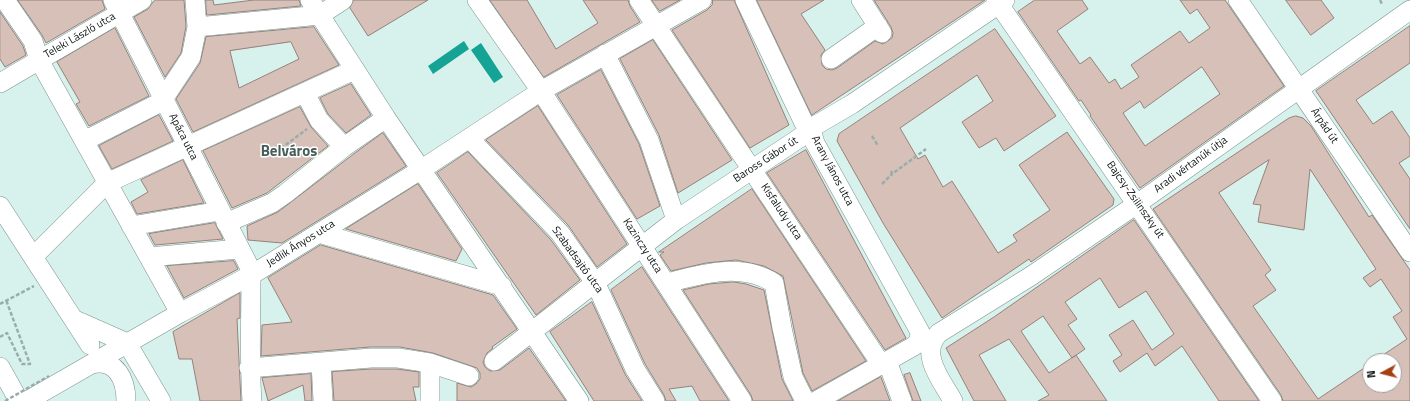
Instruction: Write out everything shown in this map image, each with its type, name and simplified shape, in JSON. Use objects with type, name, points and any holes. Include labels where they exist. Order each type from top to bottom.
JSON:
[{"type":"street","name":"Teleki László utca","points":[[0,83],[32,67],[116,6],[142,0]]},
{"type":"street","points":[[84,141],[165,99],[192,57],[197,27],[195,0]]},
{"type":"street","points":[[197,27],[315,8],[344,0]]},
{"type":"street","name":"Kazinczy utca","points":[[477,0],[541,91],[667,283],[742,401]]},
{"type":"street","name":"Kisfaludy utca","points":[[639,0],[884,363],[902,401]]},
{"type":"street","name":"Jedlik Ányos utca","points":[[27,401],[52,381],[125,350],[176,308],[252,274],[470,139],[541,91],[702,0]]},
{"type":"street","name":"Arany János utca","points":[[745,0],[809,131],[919,329],[922,343]]},
{"type":"street","points":[[830,59],[880,30],[862,0]]},
{"type":"street","name":"Árpád út","points":[[1238,0],[1410,252]]},
{"type":"street","name":"Baross Gábor út","points":[[494,361],[596,284],[676,220],[1000,1]]},
{"type":"street","name":"Bajcsy-Zsilinszky út","points":[[1000,1],[1272,401]]},
{"type":"street","points":[[6,2],[9,11],[26,38]]},
{"type":"street","points":[[6,2],[32,41],[32,67],[84,141],[176,308]]},
{"type":"street","name":"Apáca utca","points":[[116,6],[165,99],[252,274]]},
{"type":"street","points":[[315,8],[386,118],[579,401]]},
{"type":"street","name":"Aradi vértanúk útja","points":[[816,401],[922,343],[1031,276],[1137,204],[1298,88],[1410,10]]},
{"type":"street","points":[[605,54],[649,140],[676,220]]},
{"type":"street","points":[[34,256],[107,183],[354,70]]},
{"type":"street","points":[[305,93],[319,120],[344,147]]},
{"type":"street","points":[[131,226],[223,217],[272,203],[344,147],[386,118]]},
{"type":"street","name":"Szabadsajtó utca","points":[[470,139],[560,233],[596,284],[635,369],[655,401]]},
{"type":"street","points":[[0,206],[49,278],[90,344]]},
{"type":"street","points":[[319,233],[502,286]]},
{"type":"street","points":[[149,257],[239,249]]},
{"type":"street","points":[[667,283],[711,272],[742,271],[774,282],[793,377],[805,401]]},
{"type":"street","points":[[252,274],[249,368],[252,401]]},
{"type":"street","points":[[75,320],[125,350],[160,399]]},
{"type":"street","points":[[922,343],[944,401]]},
{"type":"street","points":[[922,343],[930,355],[932,362],[953,401]]},
{"type":"street","points":[[249,368],[371,358],[398,358],[430,363],[469,376]]},
{"type":"street","points":[[91,364],[103,363],[114,366],[121,375],[126,397],[144,393],[160,399]]},
{"type":"street","points":[[321,363],[323,401]]},
{"type":"street","points":[[430,363],[430,401]]},
{"type":"street","points":[[0,367],[18,401]]},
{"type":"path","points":[[1380,0],[1382,4]]},
{"type":"path","points":[[276,152],[319,120]]},
{"type":"path","points":[[872,136],[878,146]]},
{"type":"path","points":[[882,184],[892,174],[926,149]]},
{"type":"path","points":[[0,304],[49,278]]},
{"type":"path","points":[[0,337],[7,333],[22,364],[30,364],[6,300]]},
{"type":"path","points":[[5,401],[52,381]]},
{"type":"shaded area","points":[[464,41],[469,49],[433,74],[428,66]]},
{"type":"shaded area","points":[[481,43],[503,77],[494,83],[471,50]]},
{"type":"building","points":[[18,0],[102,0],[105,9],[46,43]]},
{"type":"building","points":[[156,0],[184,0],[186,26],[181,53],[165,77],[134,17],[148,9]]},
{"type":"building","points":[[206,0],[213,0],[214,5],[254,0],[299,0],[301,6],[207,15]]},
{"type":"building","points":[[354,0],[428,0],[368,36],[350,8]]},
{"type":"building","points":[[490,0],[527,0],[556,49],[598,23],[583,0],[628,0],[640,22],[544,77]]},
{"type":"building","points":[[652,0],[680,0],[660,11]]},
{"type":"building","points":[[713,0],[734,0],[789,125],[750,148],[672,30],[707,10],[712,5]]},
{"type":"building","points":[[757,0],[824,0],[801,14],[825,50],[821,55],[822,65],[826,69],[832,70],[875,41],[883,44],[892,38],[893,33],[891,27],[874,0],[985,0],[812,115]]},
{"type":"building","points":[[1035,0],[1082,0],[1088,9],[1057,31],[1080,64],[1090,57],[1109,83],[1115,79],[1121,89],[1139,77],[1131,65],[1180,31],[1189,43],[1210,28],[1197,9],[1190,14],[1180,0],[1225,0],[1284,86],[1140,188],[1090,116],[1091,115],[1081,100],[1079,101],[1018,12]],"holes":[[[1202,67],[1220,94],[1145,146],[1123,113],[1140,101],[1144,108]]]},
{"type":"building","points":[[1286,0],[1321,0],[1334,18],[1311,35]]},
{"type":"building","points":[[0,12],[23,46],[26,55],[5,67],[0,59]]},
{"type":"building","points":[[1410,26],[1410,63],[1356,100],[1373,124],[1392,111],[1410,138],[1410,156],[1399,163],[1410,179],[1410,229],[1316,91]]},
{"type":"building","points":[[314,27],[339,65],[193,132],[176,99],[200,63],[206,37]],"holes":[[[291,42],[299,59],[239,88],[230,51]]]},
{"type":"building","points":[[115,28],[149,96],[89,126],[76,104],[80,102],[57,62]]},
{"type":"building","points":[[995,29],[1056,116],[1004,151],[996,138],[979,148],[962,122],[993,101],[977,75],[900,128],[918,159],[925,155],[943,187],[952,181],[998,253],[1017,241],[1013,235],[1050,210],[1019,165],[1067,132],[1114,199],[1113,205],[1031,262],[1029,259],[942,318],[883,223],[837,141],[839,134]]},
{"type":"building","points":[[653,40],[732,160],[678,193],[659,135],[620,59]]},
{"type":"building","points":[[601,70],[639,144],[660,206],[637,219],[557,95]]},
{"type":"building","points":[[351,84],[371,115],[346,133],[328,114],[320,98]]},
{"type":"building","points":[[538,106],[627,244],[597,267],[568,225],[486,140]]},
{"type":"building","points":[[300,107],[311,127],[328,146],[267,193],[232,208],[203,151]]},
{"type":"building","points":[[159,115],[173,141],[112,169],[99,146]]},
{"type":"building","points":[[1296,116],[1303,118],[1311,126],[1369,217],[1372,215],[1410,270],[1410,401],[1283,401],[1281,395],[1153,209],[1289,118]],"holes":[[[1269,160],[1253,204],[1261,205],[1258,222],[1304,230],[1310,169],[1376,269],[1363,278],[1370,287],[1381,279],[1402,311],[1393,317],[1407,339],[1386,353],[1402,353],[1402,393],[1362,393],[1362,369],[1318,399],[1253,306],[1276,290],[1265,275],[1271,270],[1219,193]]]},
{"type":"building","points":[[383,133],[406,166],[282,243],[248,240],[247,226],[278,212]]},
{"type":"building","points":[[806,150],[906,338],[885,350],[767,173]]},
{"type":"building","points":[[468,152],[551,240],[580,280],[536,315],[437,173]]},
{"type":"building","points":[[183,160],[204,203],[137,214],[131,202],[148,192],[141,180]]},
{"type":"building","points":[[418,184],[462,249],[456,261],[346,229]]},
{"type":"building","points":[[752,189],[866,361],[812,391],[803,373],[783,276],[764,266],[736,260],[706,263],[671,271],[660,255],[664,252],[659,252]]},
{"type":"building","points":[[1134,220],[1259,401],[1219,401],[1182,346],[1155,366],[1147,353],[1120,372],[1113,361],[1122,355],[1109,335],[1133,320],[1152,350],[1174,334],[1146,291],[1119,308],[1100,278],[1065,302],[1077,319],[1068,325],[1085,349],[1076,355],[1107,401],[1038,401],[1049,395],[1009,339],[979,355],[1006,401],[974,401],[946,348],[994,317]],"holes":[[[1043,316],[1072,358],[1049,373],[1021,331]]]},
{"type":"building","points":[[215,223],[223,239],[155,245],[149,234]]},
{"type":"building","points":[[321,245],[493,295],[517,329],[492,347],[493,348],[487,353],[483,362],[485,367],[490,371],[500,370],[529,348],[566,401],[457,401],[457,383],[471,387],[476,384],[480,379],[480,373],[477,368],[433,353],[400,347],[370,347],[261,356],[262,325],[292,322],[268,278]]},
{"type":"building","points":[[234,261],[238,269],[184,298],[167,266]]},
{"type":"building","points":[[642,267],[729,401],[700,401],[692,386],[669,389],[676,401],[666,401],[664,395],[645,364],[611,290]]},
{"type":"building","points":[[734,282],[764,290],[782,379],[793,401],[753,401],[751,395],[683,290],[709,284]]},
{"type":"building","points":[[240,293],[240,318],[237,319],[241,401],[200,401],[192,359],[179,359],[173,332]]},
{"type":"building","points":[[592,302],[625,374],[642,401],[594,401],[550,332]]},
{"type":"building","points":[[397,369],[419,372],[419,387],[413,387],[416,401],[334,401],[332,372]]},
{"type":"building","points":[[910,373],[921,401],[913,401],[904,375]]},
{"type":"building","points":[[311,374],[312,401],[305,401],[303,385],[268,401],[262,378]]},
{"type":"building","points":[[881,377],[890,401],[838,401]]},
{"type":"district","name":"Belváros","points":[[289,152]]}]
